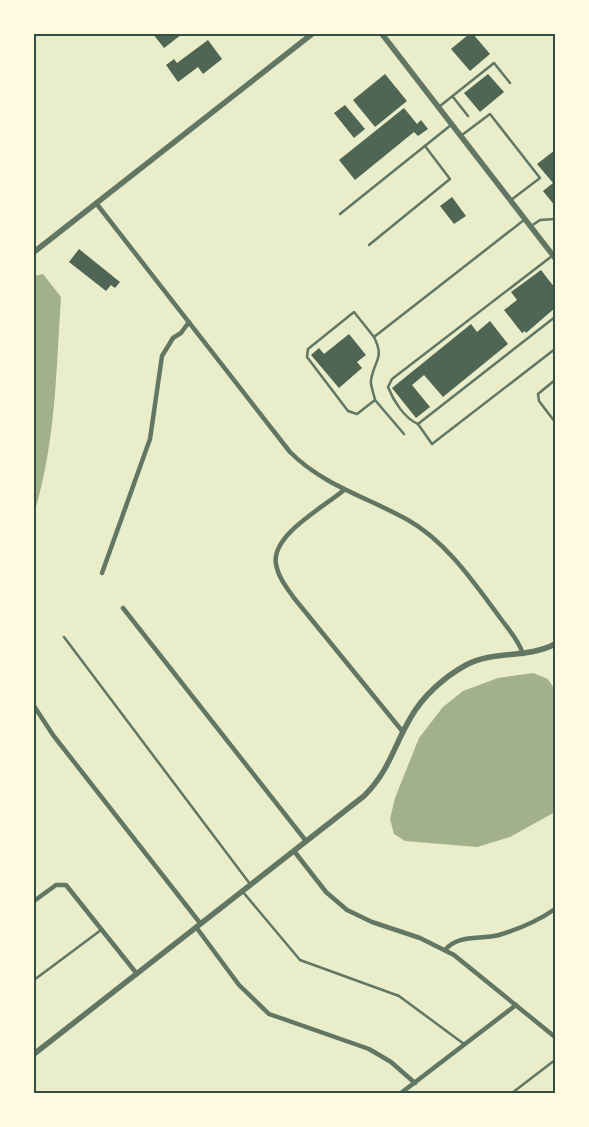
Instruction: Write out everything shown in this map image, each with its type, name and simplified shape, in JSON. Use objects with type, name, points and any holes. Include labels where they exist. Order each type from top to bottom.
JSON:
[{"type":"street","points":[[34,252],[312,34]]},
{"type":"street","points":[[382,34],[554,256]]},
{"type":"street","points":[[96,203],[290,452],[312,472],[344,490],[408,520],[436,540],[492,607],[523,654]]},
{"type":"street","points":[[102,573],[150,439],[162,356],[173,338],[181,333],[189,322]]},
{"type":"street","points":[[344,490],[284,537],[275,554],[276,564],[279,575],[294,598],[403,732]]},
{"type":"street","points":[[123,608],[306,841]]},
{"type":"street","points":[[34,1054],[364,796],[377,783],[392,759],[403,732],[420,703],[455,672],[481,659],[523,654],[555,644]]},
{"type":"street","points":[[34,706],[53,735],[198,925],[239,985],[269,1014],[369,1049],[391,1062],[415,1083]]},
{"type":"street","points":[[294,850],[326,892],[347,910],[372,922],[420,938],[444,950],[469,966],[555,1037]]},
{"type":"street","points":[[34,901],[56,886],[66,885],[137,974]]},
{"type":"street","points":[[444,950],[452,942],[464,938],[485,938],[512,931],[555,908]]},
{"type":"street","points":[[401,1093],[466,1045],[516,1004]]},
{"type":"lane","points":[[439,107],[494,63],[510,83]]},
{"type":"lane","points":[[453,97],[468,116]]},
{"type":"lane","points":[[461,136],[490,114],[540,178],[510,200]]},
{"type":"lane","points":[[340,214],[452,124]]},
{"type":"lane","points":[[369,245],[450,179],[425,146]]},
{"type":"lane","points":[[374,337],[525,219]]},
{"type":"lane","points":[[531,226],[540,220],[555,220]]},
{"type":"lane","points":[[554,256],[392,380],[388,387],[391,396],[411,421],[418,424],[432,444],[555,349]]},
{"type":"lane","points":[[376,400],[357,414],[348,411],[306,357],[308,349],[354,312],[374,337],[380,348],[380,356],[371,380],[376,400],[404,434]]},
{"type":"lane","points":[[418,424],[555,317]]},
{"type":"lane","points":[[555,380],[538,394],[539,402],[555,422]]},
{"type":"lane","points":[[64,636],[250,884]]},
{"type":"lane","points":[[242,891],[300,960],[399,996],[466,1045]]},
{"type":"lane","points":[[34,980],[102,929]]},
{"type":"lane","points":[[512,1093],[555,1060]]},
{"type":"shaded area","points":[[43,274],[61,297],[51,433],[47,460],[34,514],[34,276]]},
{"type":"shaded area","points":[[533,673],[548,679],[555,690],[555,812],[510,837],[477,847],[405,841],[394,834],[390,819],[395,798],[419,738],[443,707],[463,691],[498,678]]},
{"type":"building","points":[[153,34],[180,34],[181,35],[164,48]]},
{"type":"building","points":[[469,34],[473,34],[490,54],[470,71],[451,49]]},
{"type":"building","points":[[208,40],[222,59],[203,74],[198,67],[178,82],[166,65],[174,59],[177,63]]},
{"type":"building","points":[[385,74],[407,101],[375,127],[353,100]]},
{"type":"building","points":[[488,74],[504,92],[480,112],[464,93]]},
{"type":"building","points":[[345,105],[365,129],[354,138],[334,113]]},
{"type":"building","points":[[404,108],[417,124],[421,120],[428,129],[418,136],[414,132],[355,180],[339,160]]},
{"type":"building","points":[[555,150],[555,206],[543,191],[553,183],[537,164]]},
{"type":"building","points":[[452,197],[466,216],[454,224],[440,206]]},
{"type":"building","points":[[79,249],[120,282],[115,288],[111,285],[106,291],[69,262]]},
{"type":"building","points":[[541,270],[555,288],[555,308],[526,333],[525,331],[522,333],[504,310],[517,300],[511,292]]},
{"type":"building","points":[[490,321],[508,344],[443,397],[424,375],[412,385],[430,407],[416,418],[392,388],[471,324],[477,332]]},
{"type":"building","points":[[349,334],[366,355],[357,362],[362,368],[339,388],[311,355],[319,348],[324,354]]}]
